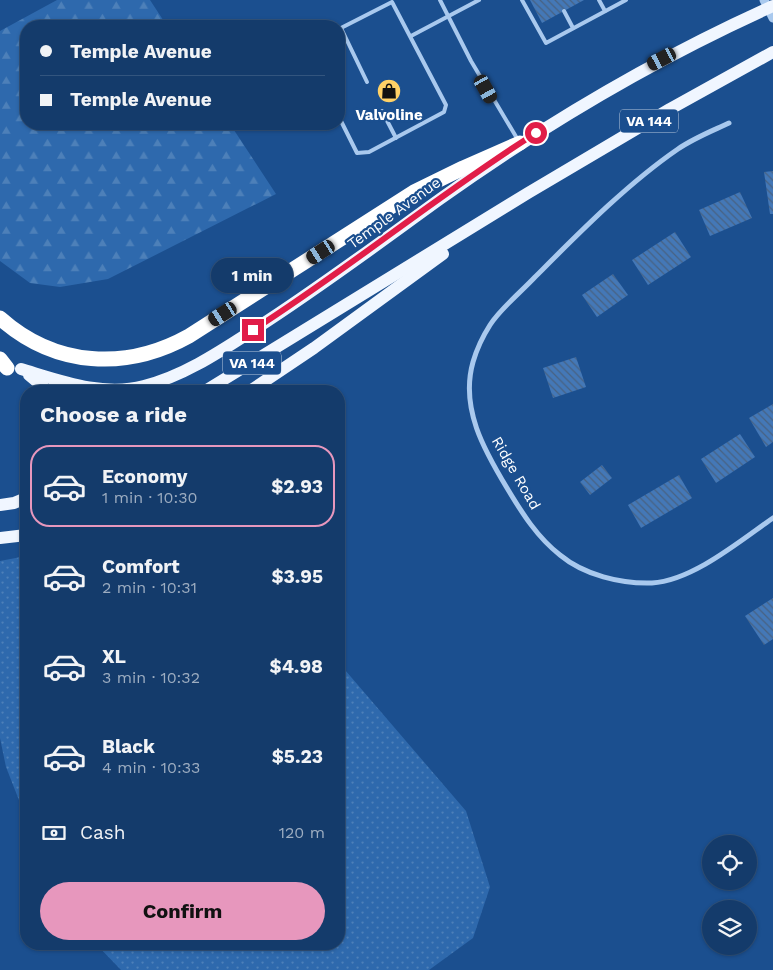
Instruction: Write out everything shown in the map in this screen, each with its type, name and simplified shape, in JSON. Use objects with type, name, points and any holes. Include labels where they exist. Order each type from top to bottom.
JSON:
[{"type":"highway","points":[[0,318],[12,328],[40,345],[75,357],[118,359],[159,350],[189,336],[414,192],[520,143]]},
{"type":"main road","name":"Temple Avenue","points":[[144,385],[166,378],[216,353],[276,315],[520,143],[586,102],[647,67],[770,8]]},
{"type":"main road","name":"VA 144","points":[[215,385],[528,193],[670,109],[773,52]]},
{"type":"main road","points":[[259,385],[314,348],[528,193]]},
{"type":"main road","name":"Temple Avenue","points":[[7,366],[79,385]]},
{"type":"main road","points":[[7,366],[34,378],[42,385]]},
{"type":"main road","points":[[0,505],[20,500]]},
{"type":"main road","points":[[0,538],[20,536]]},
{"type":"street","name":"Ridge Road","points":[[729,123],[678,149],[623,194],[558,254],[491,323],[480,342],[473,364],[470,383],[471,408],[476,429],[488,456],[522,512],[537,532],[560,556],[580,568],[604,577],[625,582],[652,583],[673,580],[694,572],[773,518]]},
{"type":"lane","points":[[440,0],[494,103],[520,143]]},
{"type":"lane","points":[[411,36],[479,0]]},
{"type":"lane","points":[[522,0],[546,43],[626,0]]},
{"type":"lane","points":[[599,0],[605,11]]},
{"type":"lane","points":[[345,26],[392,2],[446,105],[444,112],[369,152],[357,153],[345,129]]},
{"type":"lane","points":[[564,11],[573,28]]},
{"type":"lane","points":[[345,39],[367,82]]},
{"type":"lane","points":[[382,111],[396,138]]},
{"type":"green space","points":[[57,0],[150,0],[163,20],[20,20]]},
{"type":"green space","points":[[20,20],[20,130],[234,130],[276,194],[108,279],[60,287],[30,283],[0,261],[0,31]]},
{"type":"green space","points":[[20,557],[20,803],[6,767],[0,738],[0,561]]},
{"type":"green space","points":[[345,670],[466,811],[490,887],[473,938],[429,970],[121,970],[102,950],[345,950]]},
{"type":"building","points":[[530,0],[584,0],[542,23]]},
{"type":"building","points":[[773,171],[773,214],[770,214],[764,172]]},
{"type":"building","points":[[740,192],[752,218],[710,236],[699,210]]},
{"type":"building","points":[[675,232],[691,257],[648,285],[632,260]]},
{"type":"building","points":[[613,274],[628,295],[597,317],[582,295]]},
{"type":"building","points":[[576,357],[586,387],[553,398],[543,368]]},
{"type":"building","points":[[773,404],[773,442],[766,447],[749,418]]},
{"type":"building","points":[[740,434],[755,457],[716,483],[701,459]]},
{"type":"building","points":[[602,465],[612,478],[590,495],[580,482]]},
{"type":"building","points":[[679,475],[692,498],[641,528],[628,505]]},
{"type":"building","points":[[773,598],[773,639],[764,645],[745,616]]},
{"type":"place","name":"Valvoline","points":[[389,91]]},
{"type":"route","points":[[253,330],[299,300],[536,133]]}]
